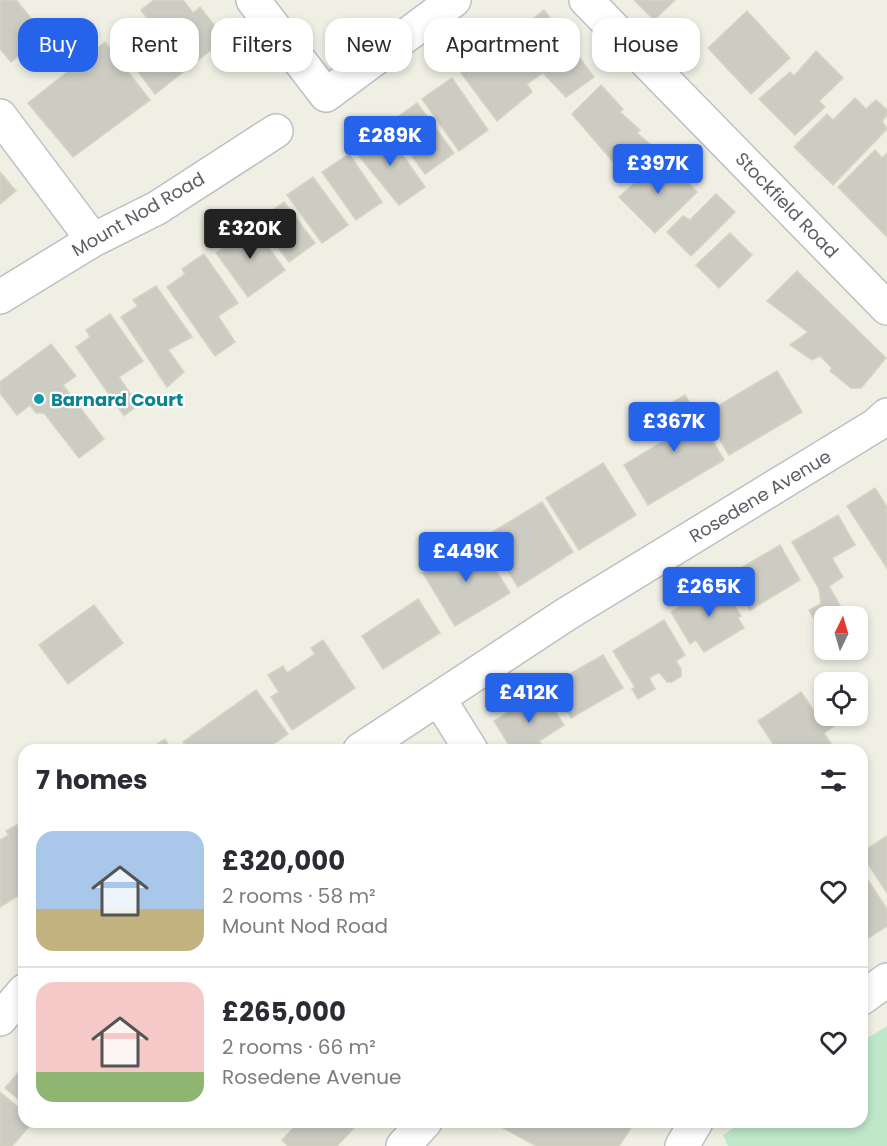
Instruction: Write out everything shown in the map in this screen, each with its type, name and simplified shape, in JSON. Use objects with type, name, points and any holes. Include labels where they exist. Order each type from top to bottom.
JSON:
[{"type":"street","points":[[253,0],[326,95],[454,0]]},
{"type":"street","name":"Stockfield Road","points":[[586,0],[887,308]]},
{"type":"street","points":[[0,116],[93,240]]},
{"type":"street","name":"Mount Nod Road","points":[[0,297],[93,240],[157,208],[276,131]]},
{"type":"street","name":"Rosedene Avenue","points":[[369,744],[566,615],[876,425],[887,415]]},
{"type":"street","points":[[439,699],[467,744]]},
{"type":"street","points":[[868,994],[887,980]]},
{"type":"street","points":[[0,1019],[18,998]]},
{"type":"street","points":[[403,1146],[420,1128]]},
{"type":"street","points":[[682,1146],[692,1128]]},
{"type":"green space","points":[[887,1026],[887,1146],[728,1146],[723,1135],[734,1128],[868,1128],[868,1038]]},
{"type":"building","points":[[0,0],[16,0],[31,18],[18,18],[18,56],[11,62],[0,49]]},
{"type":"building","points":[[154,0],[183,0],[193,13],[200,7],[211,21],[211,50],[199,59],[199,18],[147,18],[141,10]]},
{"type":"building","points":[[634,0],[675,0],[656,18],[652,18]]},
{"type":"building","points":[[544,10],[550,18],[533,18]]},
{"type":"building","points":[[747,11],[790,58],[751,94],[708,48]]},
{"type":"building","points":[[105,42],[110,48],[110,72],[128,72],[150,100],[73,157],[28,103],[67,72],[98,72],[98,48]]},
{"type":"building","points":[[816,51],[843,78],[819,101],[825,107],[795,135],[759,99],[790,72],[794,76]]},
{"type":"building","points":[[580,58],[594,77],[566,97],[543,73],[527,84],[532,92],[497,121],[461,73],[580,72]]},
{"type":"building","points":[[138,72],[183,72],[155,94]]},
{"type":"building","points":[[452,78],[488,130],[459,151],[422,99]]},
{"type":"building","points":[[601,85],[623,109],[620,112],[640,130],[637,133],[659,152],[627,178],[572,114]]},
{"type":"building","points":[[855,98],[866,109],[876,100],[887,110],[887,115],[882,121],[887,129],[833,185],[794,147],[827,114],[833,120]]},
{"type":"building","points":[[417,103],[454,153],[425,174],[388,124]]},
{"type":"building","points":[[384,128],[425,187],[399,205],[354,150]]},
{"type":"building","points":[[875,150],[882,158],[887,153],[887,237],[838,187]]},
{"type":"building","points":[[349,154],[382,202],[356,220],[322,172]]},
{"type":"building","points":[[664,157],[697,192],[655,233],[619,197]]},
{"type":"building","points":[[0,172],[16,191],[0,204]]},
{"type":"building","points":[[313,177],[348,225],[322,243],[287,195]]},
{"type":"building","points":[[716,194],[735,212],[691,256],[667,232],[683,216],[690,220]]},
{"type":"building","points":[[284,202],[315,243],[289,262],[258,221]]},
{"type":"building","points":[[249,221],[285,270],[248,297],[216,253],[231,243],[226,237]]},
{"type":"building","points":[[730,233],[752,255],[719,288],[696,265]]},
{"type":"building","points":[[204,254],[238,303],[218,316],[235,342],[215,356],[167,287],[185,274],[182,269]]},
{"type":"building","points":[[797,271],[886,358],[861,388],[851,388],[830,371],[832,368],[820,356],[812,360],[790,345],[808,332],[767,301]]},
{"type":"building","points":[[156,286],[192,337],[168,350],[184,372],[167,387],[121,317],[138,306],[133,300]]},
{"type":"building","points":[[110,314],[143,361],[119,377],[138,405],[124,416],[76,347],[90,337],[86,330]]},
{"type":"building","name":"Barnard Court","points":[[51,344],[76,376],[63,385],[104,439],[79,458],[44,413],[36,413],[30,405],[17,415],[0,393],[0,382]]},
{"type":"building","points":[[777,371],[802,412],[729,455],[704,414]]},
{"type":"building","points":[[685,395],[724,460],[648,505],[624,465],[667,439],[652,414]]},
{"type":"building","points":[[603,463],[636,515],[579,550],[546,498]]},
{"type":"building","points":[[875,488],[887,507],[887,568],[847,506]]},
{"type":"building","points":[[542,502],[573,552],[518,587],[486,536]]},
{"type":"building","points":[[838,515],[855,545],[832,558],[843,577],[829,586],[840,606],[817,606],[821,604],[819,589],[792,542]]},
{"type":"building","points":[[478,541],[510,593],[455,626],[423,573]]},
{"type":"building","points":[[780,545],[800,580],[750,610],[729,575]]},
{"type":"building","points":[[720,582],[741,616],[738,618],[744,628],[704,652],[696,640],[690,644],[671,612]]},
{"type":"building","points":[[418,599],[440,633],[383,669],[362,636]]},
{"type":"building","points":[[94,605],[123,643],[68,684],[39,645]]},
{"type":"building","points":[[814,608],[814,619],[809,610]]},
{"type":"building","points":[[664,620],[685,655],[676,661],[681,669],[681,676],[672,682],[667,682],[659,672],[649,678],[655,689],[638,699],[632,689],[635,687],[613,651]]},
{"type":"building","points":[[323,640],[355,688],[292,730],[271,697],[279,692],[268,675],[283,666],[287,673],[315,654],[311,648]]},
{"type":"building","points":[[603,655],[623,688],[571,718],[552,684]]},
{"type":"building","points":[[256,690],[288,734],[274,744],[184,744],[183,742]]},
{"type":"building","points":[[542,691],[564,725],[539,741],[541,744],[508,744],[494,721]]},
{"type":"building","points":[[801,692],[814,711],[814,726],[834,726],[824,733],[831,744],[773,744],[758,721]]},
{"type":"building","points":[[165,739],[168,744],[157,744]]},
{"type":"building","points":[[18,824],[18,896],[0,907],[0,840],[9,835],[6,831]]},
{"type":"building","points":[[887,836],[887,893],[868,864],[868,848]]},
{"type":"building","points":[[868,880],[887,909],[887,926],[868,938]]},
{"type":"building","points":[[18,1073],[18,1099],[5,1088]]},
{"type":"building","points":[[0,1092],[18,1107],[18,1128],[28,1128],[12,1146],[0,1146]]},
{"type":"building","points":[[293,1128],[354,1128],[337,1146],[288,1146],[282,1140]]},
{"type":"building","points":[[503,1128],[631,1128],[619,1146],[536,1146]]},
{"type":"place","name":"Barnard Court","points":[[39,399]]}]
